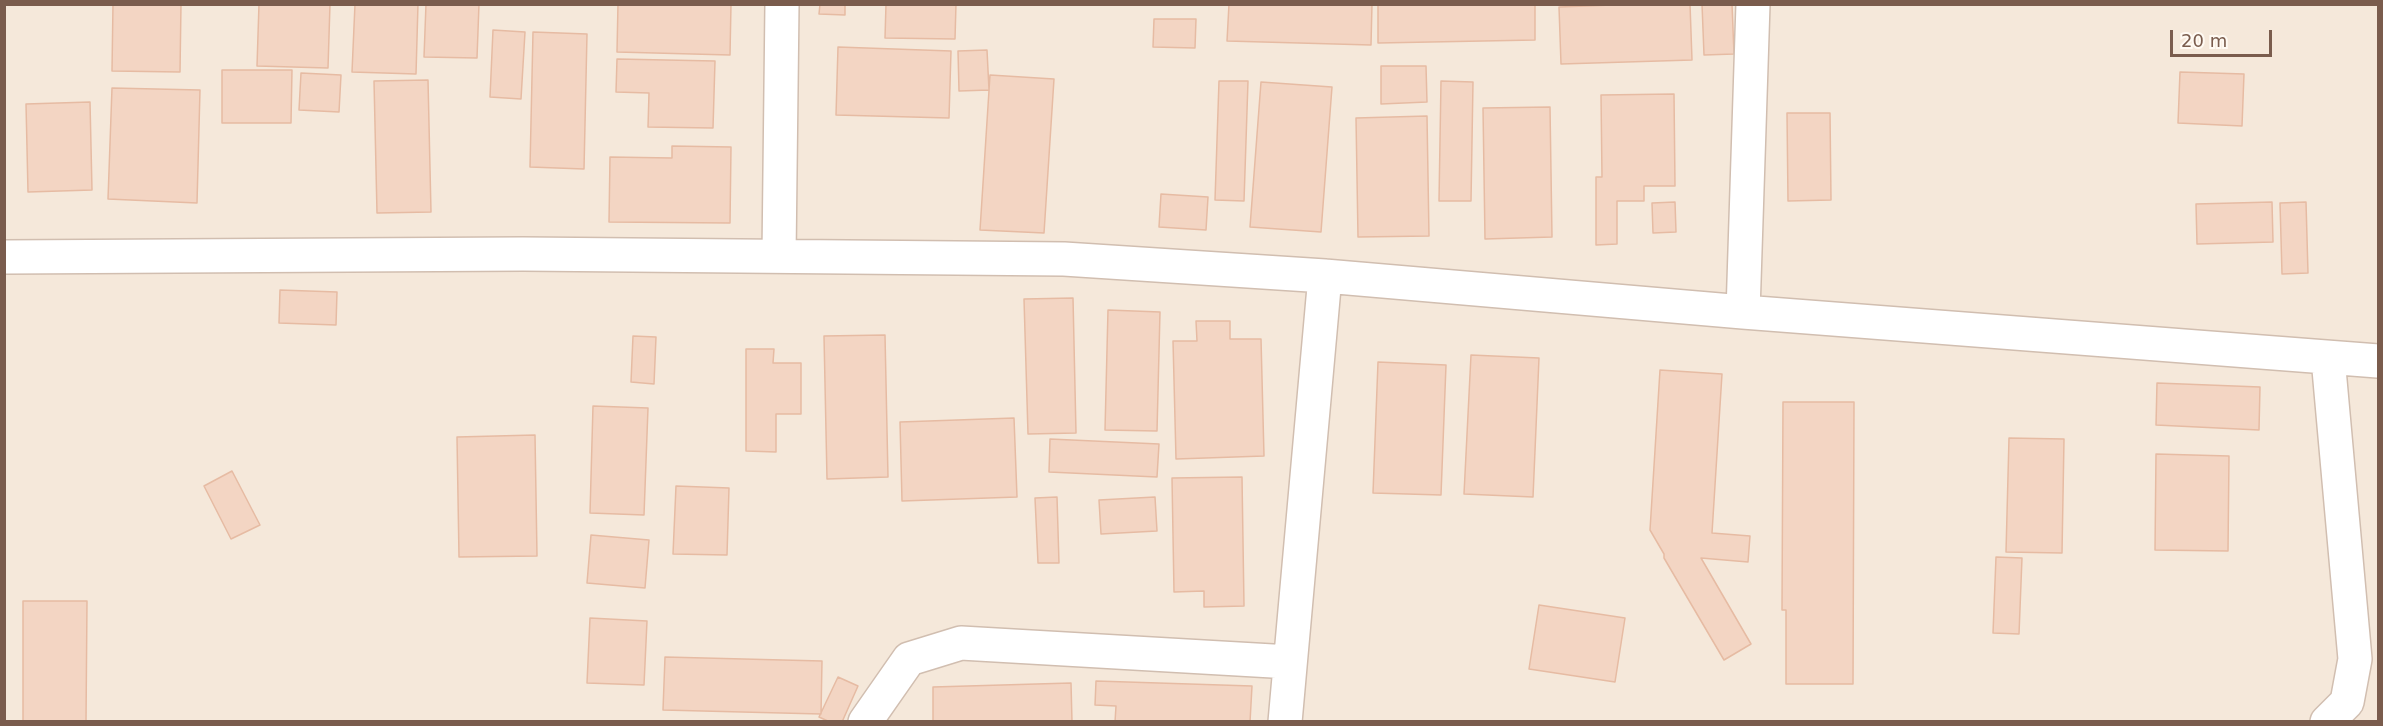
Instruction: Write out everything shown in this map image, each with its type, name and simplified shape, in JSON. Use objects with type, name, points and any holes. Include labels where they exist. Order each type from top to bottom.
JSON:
[{"type":"street","points":[[779,256],[782,4]]},
{"type":"street","points":[[1743,312],[1753,4]]},
{"type":"street","points":[[4,257],[522,254],[1064,259],[1325,276],[1743,312],[2379,361]]},
{"type":"street","points":[[1285,722],[1325,276]]},
{"type":"street","points":[[2327,722],[2347,702],[2355,659],[2328,358]]},
{"type":"street","points":[[865,722],[909,659],[961,643],[1290,662]]},
{"type":"shaded area","points":[[5,5],[2378,5],[2378,721],[5,721]]},
{"type":"building","points":[[113,4],[181,4],[180,72],[112,71]]},
{"type":"building","points":[[259,4],[330,4],[328,68],[257,66]]},
{"type":"building","points":[[355,4],[418,4],[416,74],[352,72]]},
{"type":"building","points":[[426,4],[479,4],[477,58],[424,57]]},
{"type":"building","points":[[618,4],[731,4],[730,55],[617,52]]},
{"type":"building","points":[[820,4],[845,4],[845,15],[819,14]]},
{"type":"building","points":[[886,4],[956,4],[955,39],[885,38]]},
{"type":"building","points":[[1229,4],[1372,4],[1371,45],[1227,41]]},
{"type":"building","points":[[1378,4],[1535,4],[1535,40],[1378,43]]},
{"type":"building","points":[[1690,4],[1692,60],[1561,64],[1559,7]]},
{"type":"building","points":[[1702,4],[1732,4],[1734,54],[1704,55]]},
{"type":"building","points":[[1154,19],[1196,19],[1195,48],[1153,47]]},
{"type":"building","points":[[493,30],[525,32],[521,99],[490,97]]},
{"type":"building","points":[[533,32],[587,34],[584,169],[530,167]]},
{"type":"building","points":[[838,47],[951,51],[949,118],[836,115]]},
{"type":"building","points":[[987,50],[989,90],[959,91],[958,51]]},
{"type":"building","points":[[617,59],[715,61],[713,128],[648,127],[649,93],[616,92]]},
{"type":"building","points":[[1381,66],[1426,66],[1427,102],[1381,104]]},
{"type":"building","points":[[222,70],[292,70],[291,123],[222,123]]},
{"type":"building","points":[[2180,72],[2244,74],[2242,126],[2178,123]]},
{"type":"building","points":[[301,73],[341,75],[339,112],[299,110]]},
{"type":"building","points":[[990,75],[1054,79],[1044,233],[980,230]]},
{"type":"building","points":[[428,80],[431,212],[377,213],[374,81]]},
{"type":"building","points":[[1219,81],[1248,81],[1244,201],[1215,200]]},
{"type":"building","points":[[1441,81],[1473,82],[1471,201],[1439,201]]},
{"type":"building","points":[[1261,82],[1332,87],[1321,232],[1250,227]]},
{"type":"building","points":[[112,88],[200,90],[197,203],[108,199]]},
{"type":"building","points":[[1674,94],[1675,186],[1644,186],[1644,201],[1617,201],[1617,244],[1596,245],[1596,177],[1602,177],[1601,95]]},
{"type":"building","points":[[90,102],[92,190],[28,192],[26,104]]},
{"type":"building","points":[[1550,107],[1552,237],[1485,239],[1483,108]]},
{"type":"building","points":[[1787,113],[1830,113],[1831,200],[1788,201]]},
{"type":"building","points":[[1427,116],[1429,236],[1358,237],[1356,118]]},
{"type":"building","points":[[672,146],[731,147],[730,223],[609,222],[610,157],[672,158]]},
{"type":"building","points":[[1161,194],[1208,197],[1206,230],[1159,227]]},
{"type":"building","points":[[1675,202],[1676,232],[1653,233],[1652,203]]},
{"type":"building","points":[[2272,202],[2273,242],[2197,244],[2196,204]]},
{"type":"building","points":[[2306,202],[2308,273],[2282,274],[2280,203]]},
{"type":"building","points":[[280,290],[337,292],[336,325],[279,323]]},
{"type":"building","points":[[1073,298],[1076,433],[1028,434],[1024,299]]},
{"type":"building","points":[[1108,310],[1160,312],[1157,431],[1105,430]]},
{"type":"building","points":[[1196,321],[1230,321],[1230,339],[1261,339],[1264,456],[1176,459],[1173,341],[1197,341]]},
{"type":"building","points":[[885,335],[888,477],[827,479],[824,336]]},
{"type":"building","points":[[633,336],[656,337],[654,384],[631,382]]},
{"type":"building","points":[[746,349],[774,349],[773,363],[801,363],[801,414],[776,414],[776,452],[746,451]]},
{"type":"building","points":[[1471,355],[1539,358],[1533,497],[1464,494]]},
{"type":"building","points":[[1378,362],[1446,365],[1441,495],[1373,493]]},
{"type":"building","points":[[1660,370],[1722,374],[1712,533],[1750,536],[1748,562],[1701,558],[1751,644],[1724,660],[1650,530]]},
{"type":"building","points":[[2157,383],[2260,387],[2259,430],[2156,425]]},
{"type":"building","points":[[1783,402],[1854,402],[1853,684],[1786,684],[1786,610],[1782,610]]},
{"type":"building","points":[[593,406],[648,408],[644,515],[590,513]]},
{"type":"building","points":[[1014,418],[1017,497],[902,501],[900,422]]},
{"type":"building","points":[[535,435],[537,556],[459,557],[457,437]]},
{"type":"building","points":[[2009,438],[2064,439],[2062,553],[2006,552]]},
{"type":"building","points":[[1050,439],[1159,444],[1157,477],[1049,472]]},
{"type":"building","points":[[2156,454],[2229,456],[2228,551],[2155,550]]},
{"type":"building","points":[[232,471],[260,525],[231,539],[204,486]]},
{"type":"building","points":[[1242,477],[1244,606],[1204,607],[1204,591],[1174,592],[1172,478]]},
{"type":"building","points":[[676,486],[729,488],[727,555],[673,554]]},
{"type":"building","points":[[1057,497],[1059,563],[1038,563],[1035,498]]},
{"type":"building","points":[[1155,497],[1157,531],[1101,534],[1099,500]]},
{"type":"building","points":[[591,535],[649,540],[645,588],[587,583]]},
{"type":"building","points":[[1996,557],[2022,558],[2019,634],[1993,633]]},
{"type":"building","points":[[23,601],[87,601],[86,722],[23,722]]},
{"type":"building","points":[[1539,605],[1625,618],[1615,682],[1529,669]]},
{"type":"building","points":[[590,618],[647,621],[644,685],[587,683]]},
{"type":"building","points":[[665,657],[822,661],[821,714],[663,710]]},
{"type":"building","points":[[838,677],[858,686],[842,722],[830,722],[819,717]]},
{"type":"building","points":[[1096,681],[1252,686],[1250,722],[1115,722],[1116,706],[1095,705]]},
{"type":"building","points":[[1071,683],[1072,722],[933,722],[933,687]]}]
